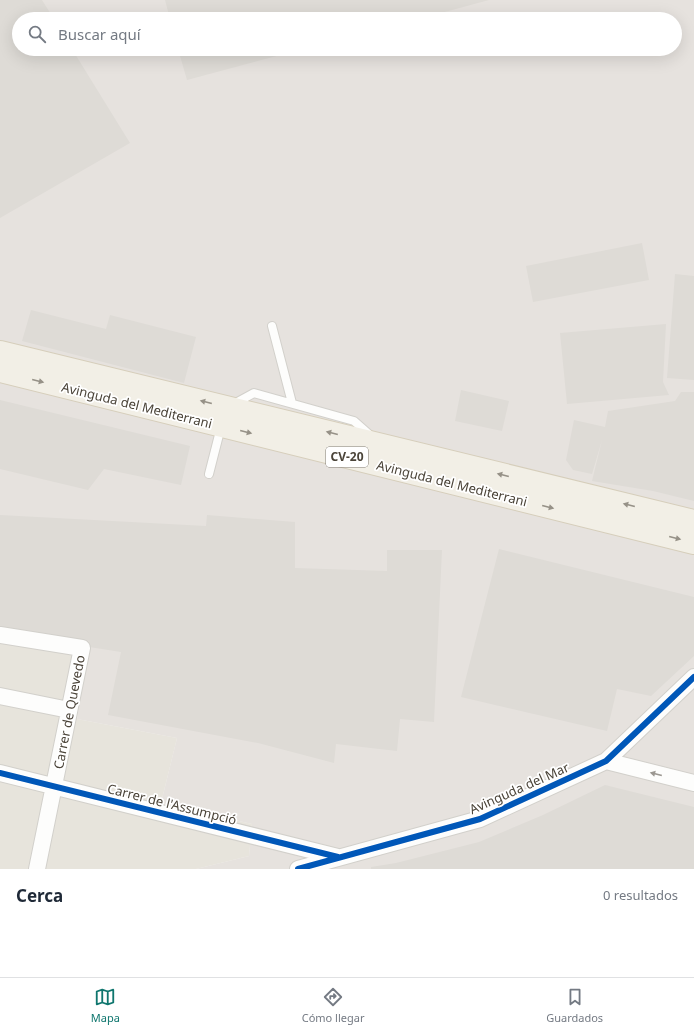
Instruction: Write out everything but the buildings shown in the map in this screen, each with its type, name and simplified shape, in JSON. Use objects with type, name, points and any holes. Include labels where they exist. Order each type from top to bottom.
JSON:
[{"type":"main road","name":"Avinguda del Mediterrani","points":[[0,352],[224,416],[694,543]]},
{"type":"main road","name":"Avinguda del Mediterrani","points":[[0,371],[224,416],[381,445],[694,521]]},
{"type":"street","name":"Carrer de Quevedo","points":[[0,635],[82,648],[37,869]]},
{"type":"street","name":"Avinguda del Mar","points":[[298,869],[480,819],[606,761],[694,677]]},
{"type":"street","points":[[0,696],[70,710]]},
{"type":"street","points":[[606,761],[694,783]]},
{"type":"street","name":"Carrer de l'Assumpció","points":[[0,773],[340,858]]},
{"type":"lane","points":[[272,326],[292,403]]},
{"type":"lane","points":[[209,474],[224,416],[254,393],[354,421],[381,445]]},
{"type":"shaded area","points":[[0,0],[694,0],[694,869],[196,869],[249,856],[252,824],[161,803],[177,738],[77,719],[88,650],[0,638]]},
{"type":"shaded area","points":[[0,638],[88,650],[77,719],[177,738],[161,803],[252,824],[249,856],[196,869],[0,869]]},
{"type":"cycle path","points":[[298,869],[480,819],[606,761],[694,677]]},
{"type":"cycle path","points":[[0,773],[338,857]]}]
